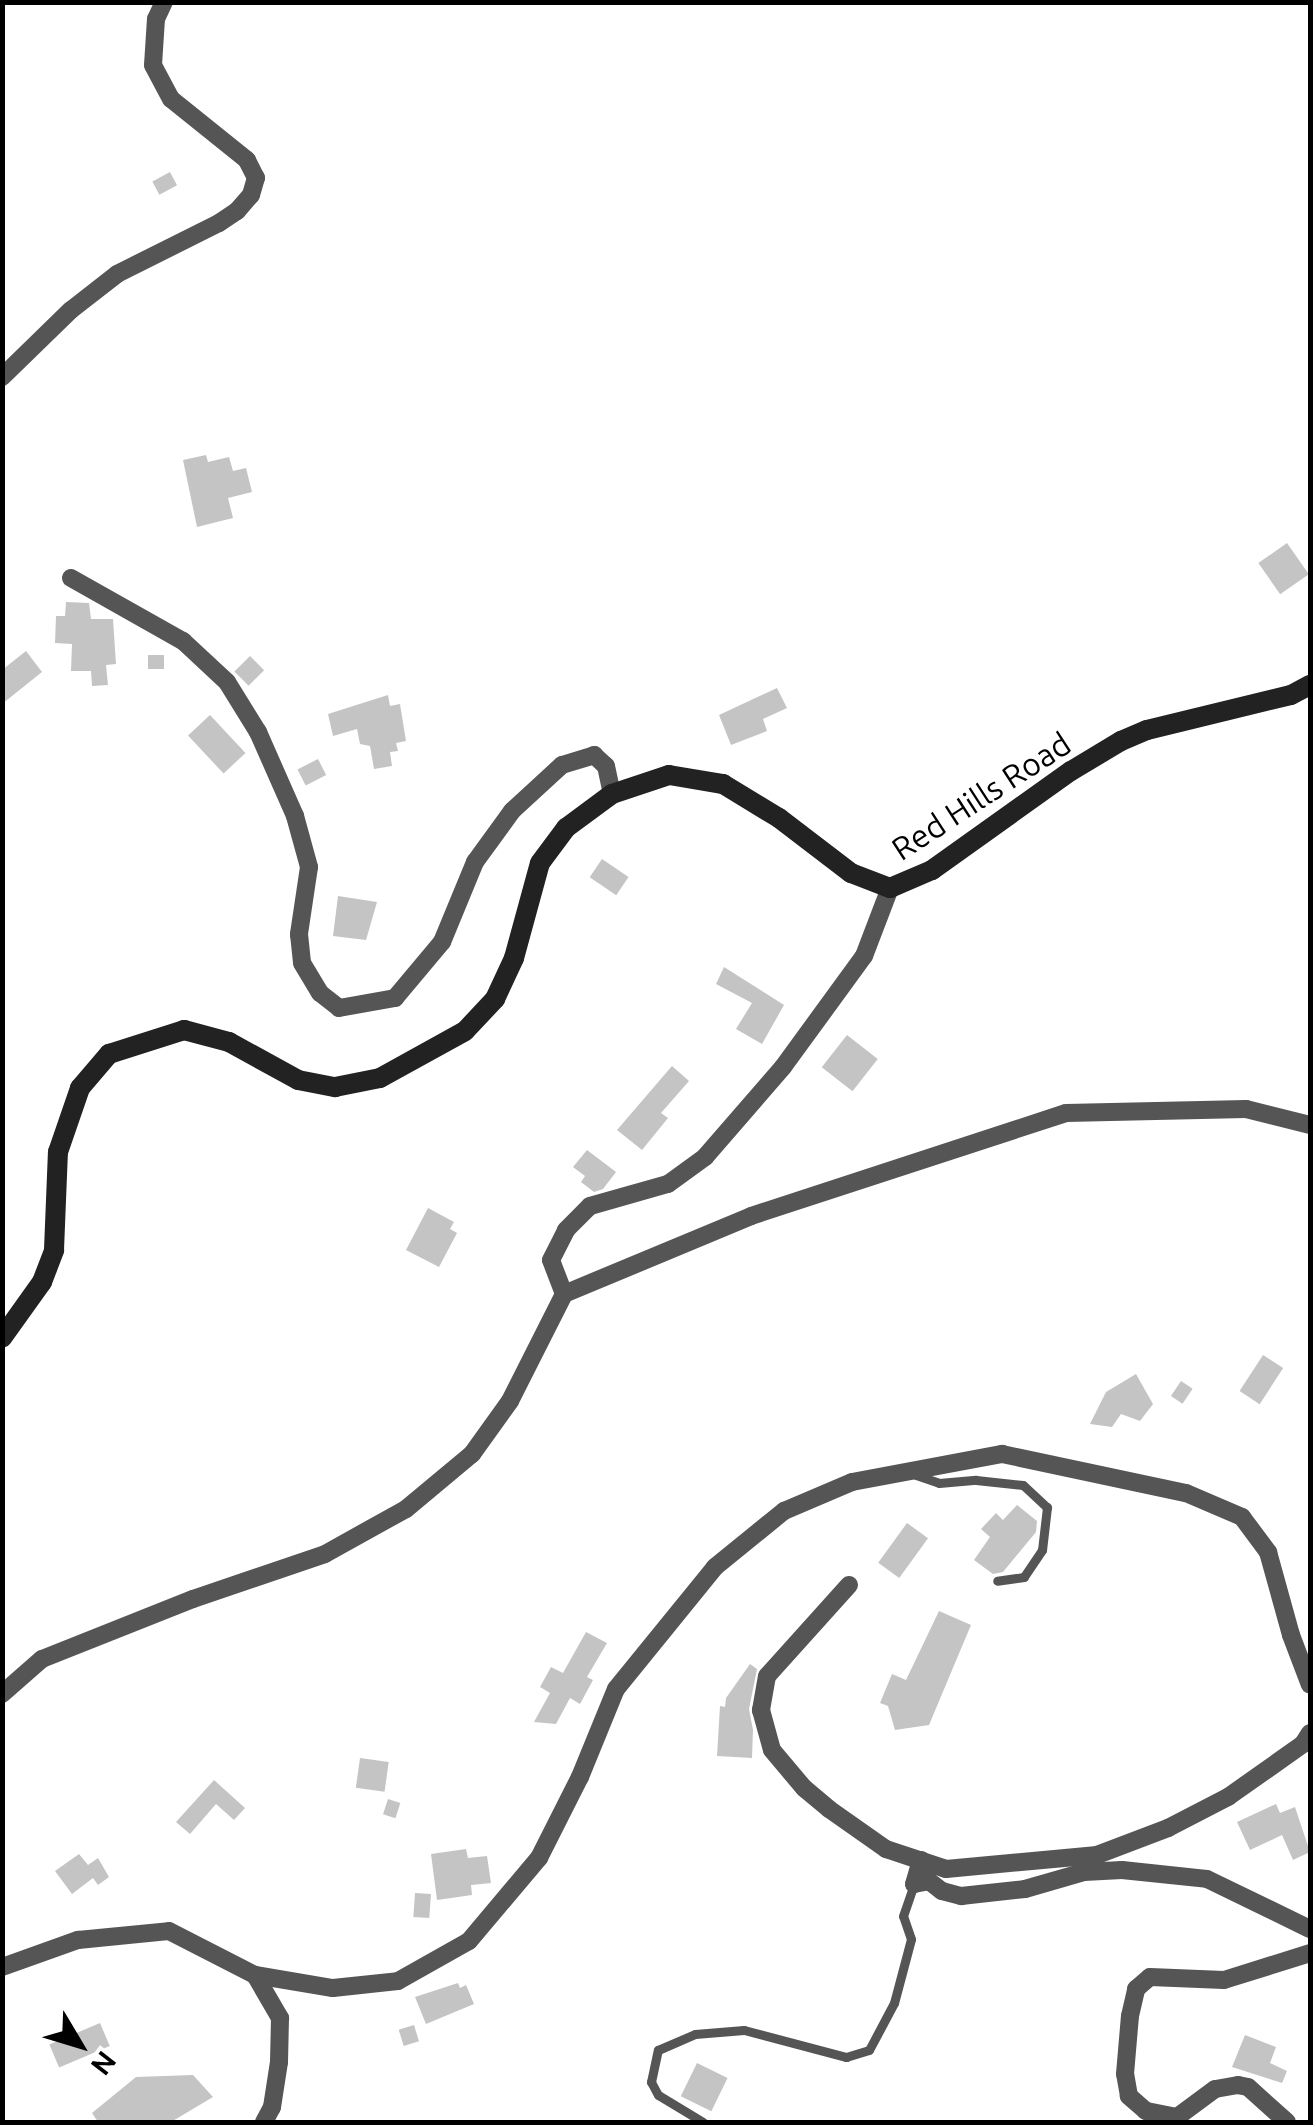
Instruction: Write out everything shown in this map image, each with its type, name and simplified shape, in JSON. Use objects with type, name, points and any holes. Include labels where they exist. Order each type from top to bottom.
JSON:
[{"type":"main road","name":"Red Hills Road","points":[[2,1338],[42,1282],[54,1250],[58,1152],[80,1088],[109,1054],[184,1030],[230,1042],[298,1080],[335,1087],[380,1078],[465,1032],[495,999],[514,958],[540,863],[566,828],[612,794],[669,775],[723,784],[779,818],[852,873],[890,888],[932,870],[1071,771],[1121,742],[1147,730],[1290,695],[1310,685]]},
{"type":"street","points":[[2,378],[71,310],[117,274],[219,223],[238,211],[251,195],[256,178],[247,160],[171,99],[152,65],[156,19],[164,2]]},
{"type":"street","points":[[71,578],[183,641],[227,682],[258,732],[294,816],[309,867],[299,934],[302,963],[320,993],[339,1008],[395,998],[442,942],[475,862],[512,811],[562,765],[594,755],[606,766],[612,794]]},
{"type":"street","points":[[564,1294],[550,1260],[566,1230],[590,1206],[668,1184],[704,1157],[784,1067],[864,956],[890,888]]},
{"type":"street","points":[[2,1694],[42,1659],[193,1599],[325,1554],[406,1509],[472,1454],[510,1401],[564,1294],[751,1216],[1066,1114],[1246,1108],[1310,1125]]},
{"type":"street","points":[[2,1967],[78,1940],[169,1931],[255,1975],[333,1988],[398,1980],[469,1941],[539,1858],[580,1777],[616,1688],[715,1568],[784,1510],[852,1482],[1002,1454],[1186,1492],[1242,1516],[1268,1552],[1310,1685]]},
{"type":"street","points":[[849,1584],[768,1676],[762,1710],[772,1750],[804,1788],[886,1848],[946,1869],[1097,1855],[1168,1828],[1228,1797],[1304,1744],[1310,1734]]},
{"type":"street","points":[[914,1884],[921,1860]]},
{"type":"street","points":[[914,1884],[929,1880],[942,1891],[961,1896],[1024,1889],[1084,1872],[1189,1876],[1225,1884],[1310,1929]]},
{"type":"street","points":[[1287,2122],[1248,2087],[1238,2084],[1214,2089],[1177,2117],[1146,2111],[1130,2096],[1125,2074],[1130,2016],[1136,1989],[1150,1977],[1224,1980],[1310,1952]]},
{"type":"street","points":[[255,1975],[280,2018],[279,2062],[272,2107],[264,2122]]},
{"type":"lane","points":[[904,1472],[939,1483],[976,1480],[1023,1485],[1048,1507],[1042,1550],[1024,1577],[997,1581]]},
{"type":"lane","points":[[703,2122],[658,2095],[651,2068],[658,2050],[668,2042],[695,2034],[744,2030],[846,2056],[870,2050],[894,2003],[911,1939],[903,1916],[914,1884]]},
{"type":"building","points":[[170,172],[177,185],[159,195],[152,181]]},
{"type":"building","points":[[206,455],[208,462],[229,457],[233,471],[246,468],[252,492],[228,498],[233,518],[197,527],[183,460]]},
{"type":"building","points":[[1287,543],[1309,574],[1280,594],[1258,563]]},
{"type":"building","points":[[66,602],[89,603],[91,619],[113,619],[116,664],[106,665],[108,685],[92,686],[91,671],[71,671],[72,644],[55,643],[56,616],[65,616]]},
{"type":"building","points":[[26,651],[42,672],[2,704],[2,670]]},
{"type":"building","points":[[148,655],[164,655],[164,669],[148,669]]},
{"type":"building","points":[[250,656],[264,670],[249,686],[234,672]]},
{"type":"building","points":[[777,688],[787,708],[763,719],[767,731],[731,745],[719,715]]},
{"type":"building","points":[[388,695],[390,706],[400,704],[406,741],[396,743],[398,751],[390,752],[392,766],[374,769],[370,746],[360,744],[357,729],[333,736],[328,714]]},
{"type":"building","points":[[210,715],[245,753],[224,773],[188,735]]},
{"type":"building","points":[[318,759],[326,775],[306,785],[298,769]]},
{"type":"building","points":[[602,859],[629,877],[616,895],[590,877]]},
{"type":"building","points":[[338,896],[377,902],[366,940],[333,936]]},
{"type":"building","points":[[724,967],[784,1005],[762,1044],[736,1029],[752,1003],[716,984]]},
{"type":"building","points":[[847,1035],[878,1059],[852,1091],[822,1067]]},
{"type":"building","points":[[672,1066],[689,1081],[661,1113],[668,1118],[642,1150],[617,1130]]},
{"type":"building","points":[[587,1150],[616,1172],[603,1189],[594,1192],[581,1182],[585,1176],[573,1167]]},
{"type":"building","points":[[428,1208],[454,1222],[450,1229],[457,1233],[439,1267],[406,1250]]},
{"type":"building","points":[[1263,1355],[1283,1368],[1260,1404],[1240,1391]]},
{"type":"building","points":[[1136,1374],[1153,1404],[1140,1421],[1121,1414],[1112,1427],[1090,1424],[1106,1392]]},
{"type":"building","points":[[1181,1381],[1193,1389],[1183,1404],[1171,1396]]},
{"type":"building","points":[[1017,1505],[1037,1521],[1036,1532],[1003,1572],[993,1574],[974,1560],[990,1537],[981,1529],[996,1513],[1003,1520]]},
{"type":"building","points":[[907,1523],[928,1538],[899,1578],[878,1563]]},
{"type":"building","points":[[939,1611],[971,1625],[929,1725],[895,1730],[888,1706],[880,1703],[892,1674],[906,1680]]},
{"type":"building","points":[[586,1632],[607,1643],[587,1677],[593,1680],[580,1704],[570,1698],[556,1724],[534,1722],[550,1693],[540,1687],[551,1667],[563,1673]]},
{"type":"building","points":[[750,1664],[757,1669],[749,1709],[752,1758],[717,1756],[720,1706],[725,1707],[726,1698]]},
{"type":"building","points":[[360,1758],[389,1762],[385,1792],[356,1788]]},
{"type":"building","points":[[214,1780],[245,1808],[234,1820],[216,1804],[190,1834],[176,1822]]},
{"type":"building","points":[[388,1799],[400,1803],[395,1818],[383,1814]]},
{"type":"building","points":[[1276,1804],[1280,1813],[1295,1807],[1310,1852],[1293,1860],[1282,1835],[1250,1850],[1237,1822]]},
{"type":"building","points":[[466,1849],[468,1858],[487,1856],[491,1883],[471,1885],[472,1895],[437,1900],[431,1854]]},
{"type":"building","points":[[79,1854],[88,1865],[98,1858],[109,1877],[98,1885],[93,1878],[72,1894],[55,1871]]},
{"type":"building","points":[[415,1893],[431,1894],[429,1918],[413,1917]]},
{"type":"building","points":[[458,1983],[460,1988],[466,1985],[474,2004],[426,2024],[415,1997]]},
{"type":"building","points":[[100,2023],[110,2046],[59,2068],[49,2044]]},
{"type":"building","points":[[414,2025],[419,2041],[404,2046],[399,2030]]},
{"type":"building","points":[[1245,2035],[1276,2047],[1270,2063],[1287,2071],[1282,2083],[1232,2067]]},
{"type":"building","points":[[697,2063],[728,2078],[711,2111],[681,2096]]},
{"type":"building","points":[[193,2075],[213,2097],[171,2122],[98,2122],[92,2113],[136,2077]]}]
